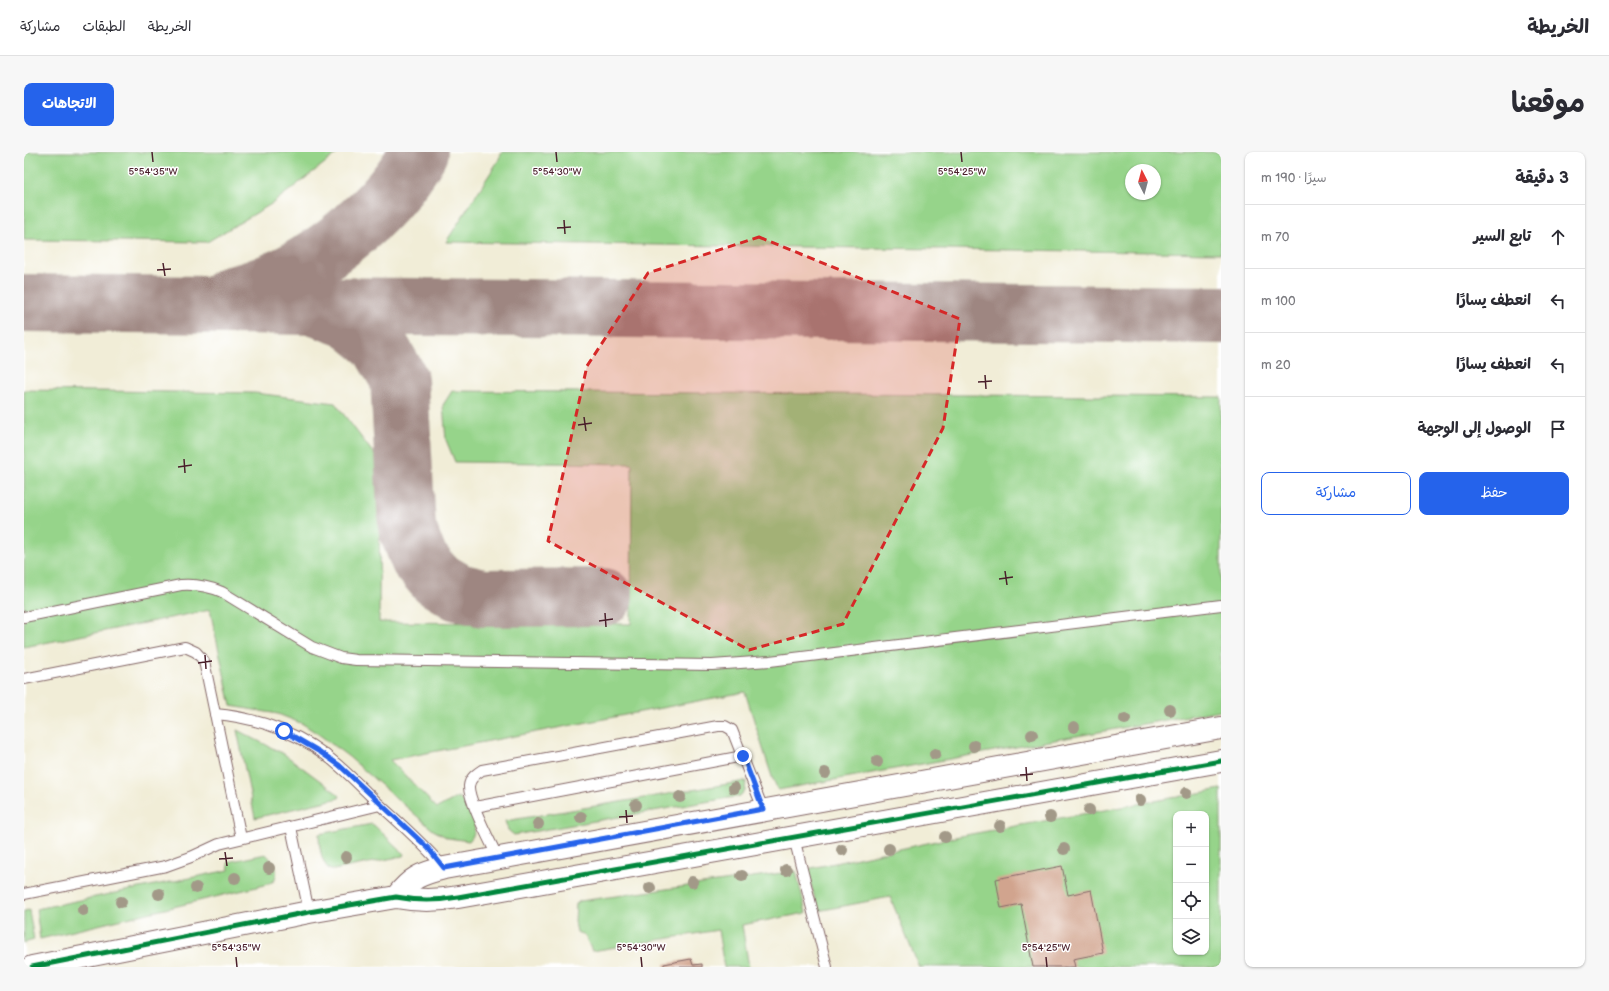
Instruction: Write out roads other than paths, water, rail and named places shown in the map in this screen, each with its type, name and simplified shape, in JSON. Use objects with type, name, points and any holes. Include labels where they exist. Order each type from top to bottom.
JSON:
[{"type":"street","points":[[396,897],[414,879],[424,873],[444,868],[763,809],[1221,728]]},
{"type":"street","points":[[32,967],[309,912],[396,897],[421,900],[446,900],[1221,761]]},
{"type":"lane","points":[[24,617],[181,585],[195,584],[222,592],[312,647],[341,658],[356,660],[712,665],[770,661],[1221,605]]},
{"type":"lane","points":[[24,679],[185,647],[196,652],[204,661],[241,838]]},
{"type":"lane","points":[[215,714],[262,722],[302,740],[339,765],[380,805],[428,848],[444,868]]},
{"type":"lane","points":[[498,858],[470,797],[469,785],[474,775],[482,770],[718,726],[725,726],[732,730],[763,809]]},
{"type":"lane","points":[[475,807],[743,756]]},
{"type":"lane","points":[[24,894],[166,866],[191,857],[219,844],[380,805]]},
{"type":"lane","points":[[291,827],[309,912]]},
{"type":"lane","points":[[794,838],[827,967]]}]
